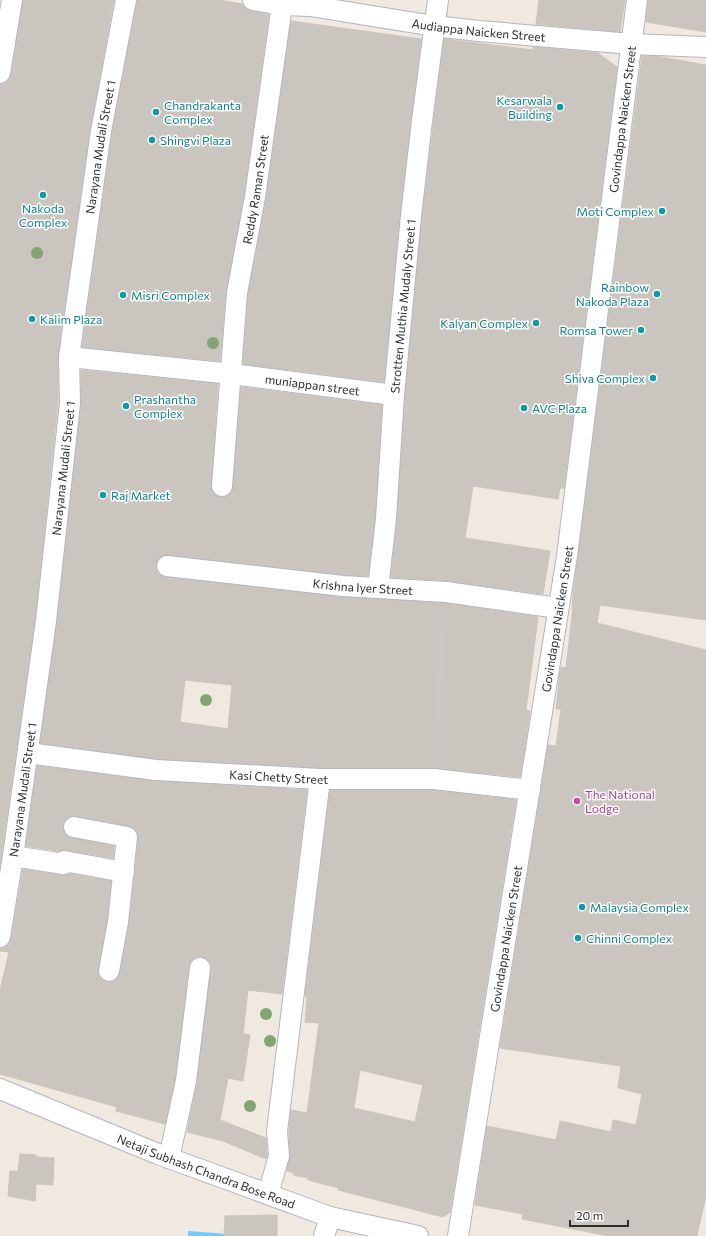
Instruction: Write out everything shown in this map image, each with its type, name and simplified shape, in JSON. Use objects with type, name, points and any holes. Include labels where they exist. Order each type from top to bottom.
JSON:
[{"type":"street","points":[[0,73],[12,0]]},
{"type":"street","name":"Narayana Mudali Street 1","points":[[0,937],[46,621],[68,428],[70,403],[69,357],[101,131],[126,0]]},
{"type":"street","name":"Audiappa Naicken Street","points":[[253,0],[282,5],[311,3],[434,26],[631,44],[706,47]]},
{"type":"street","name":"Strotten Muthia Mudaly Street 1","points":[[378,588],[386,519],[394,395],[411,216],[438,0]]},
{"type":"street","name":"Govindappa Naicken Street","points":[[458,1236],[566,556],[637,0]]},
{"type":"street","name":"Reddy Raman Street","points":[[232,374],[237,293],[255,197],[282,5]]},
{"type":"street","name":"muniappan street","points":[[69,357],[232,374],[394,395]]},
{"type":"street","points":[[222,486],[232,374]]},
{"type":"street","name":"Krishna Iyer Street","points":[[167,566],[343,586],[446,592],[558,608]]},
{"type":"street","name":"Kasi Chetty Street","points":[[28,752],[156,770],[320,779],[434,779],[530,790]]},
{"type":"street","points":[[268,1194],[279,1156],[277,1131],[320,779]]},
{"type":"street","points":[[74,827],[127,837],[117,934],[109,971]]},
{"type":"street","points":[[13,856],[64,864],[64,862],[124,872]]},
{"type":"street","points":[[169,1158],[186,1081],[200,968]]},
{"type":"street","name":"Netaji Subhash Chandra Bose Road","points":[[0,1089],[169,1158],[330,1217],[418,1236]]},
{"type":"street","points":[[324,1236],[330,1217]]},
{"type":"path","points":[[434,779],[446,592]]},
{"type":"water","points":[[188,1231],[257,1236],[188,1236]]},
{"type":"building","points":[[23,0],[114,0],[90,129],[58,355],[58,402],[35,620],[0,864],[0,84],[4,84],[9,81],[11,75]]},
{"type":"building","points":[[137,0],[219,0],[242,4],[245,9],[269,14],[244,195],[226,291],[220,361],[82,347],[112,133]]},
{"type":"building","points":[[539,0],[625,0],[620,32],[536,24]]},
{"type":"building","points":[[648,0],[706,0],[706,32],[646,22]]},
{"type":"building","points":[[291,21],[421,39],[400,215],[384,382],[243,364],[248,295],[266,199]]},
{"type":"building","points":[[444,39],[533,50],[533,47],[598,53],[617,67],[564,488],[560,488],[558,499],[473,486],[465,538],[550,551],[543,594],[448,581],[391,577],[397,520],[405,396],[422,217]]},
{"type":"building","points":[[642,56],[655,56],[706,65],[706,620],[600,605],[597,623],[706,650],[706,1195],[697,1236],[609,1236],[522,1219],[523,1214],[475,1205],[487,1126],[556,1140],[560,1121],[611,1132],[613,1120],[636,1125],[642,1094],[618,1088],[621,1066],[500,1048],[548,745],[556,746],[561,709],[556,709],[560,673],[561,667],[566,668],[574,587]]},
{"type":"building","points":[[81,370],[218,384],[211,485],[212,491],[216,496],[221,497],[227,496],[232,492],[233,487],[241,387],[382,405],[375,518],[368,576],[344,575],[168,555],[163,555],[158,559],[156,570],[160,575],[166,577],[342,597],[445,603],[538,617],[526,710],[530,711],[520,777],[434,768],[320,768],[157,759],[40,743],[57,622],[81,404]],"holes":[[[185,680],[232,685],[228,729],[180,722]]]},
{"type":"building","points":[[37,766],[155,781],[307,790],[282,994],[248,990],[243,1034],[250,1035],[243,1081],[228,1078],[220,1120],[266,1138],[266,1159],[223,1141],[187,1132],[197,1082],[211,969],[210,963],[207,959],[202,957],[195,958],[191,961],[189,967],[175,1079],[165,1124],[116,1111],[117,1107],[0,1074],[0,990],[9,952],[0,951],[0,948],[4,948],[9,945],[11,939],[23,869],[62,875],[70,874],[111,881],[107,920],[98,969],[98,974],[101,979],[107,982],[113,982],[117,979],[120,973],[129,923],[135,874],[138,838],[137,832],[134,828],[129,826],[76,816],[71,816],[66,819],[63,824],[63,830],[66,835],[72,838],[114,846],[113,858],[66,850],[58,851],[26,846]]},
{"type":"building","points":[[330,790],[433,790],[516,800],[450,1212],[443,1217],[338,1190],[339,1188],[308,1180],[308,1178],[293,1175],[294,1173],[287,1171],[290,1155],[289,1131],[291,1110],[307,1113],[319,1023],[305,1022],[307,997],[305,996]],"holes":[[[360,1070],[423,1085],[415,1122],[354,1108]]]},
{"type":"building","points":[[20,1154],[54,1158],[53,1185],[36,1184],[35,1201],[8,1196],[10,1171],[18,1171]]},
{"type":"building","points":[[277,1215],[277,1236],[224,1236],[225,1216]]},
{"type":"place","name":"Kesarwala Building","points":[[560,107]]},
{"type":"place","name":"Chandrakanta Complex","points":[[156,112]]},
{"type":"place","name":"Shingvi Plaza","points":[[152,140]]},
{"type":"place","name":"Nakoda Complex","points":[[43,195]]},
{"type":"place","name":"Moti Complex","points":[[662,211]]},
{"type":"place","name":"Rainbow Nakoda Plaza","points":[[657,294]]},
{"type":"place","name":"Misri Complex","points":[[123,295]]},
{"type":"place","name":"Kalim Plaza","points":[[32,319]]},
{"type":"place","name":"Kalyan Complex","points":[[536,323]]},
{"type":"place","name":"Romsa Tower","points":[[641,330]]},
{"type":"place","name":"Shiva Complex","points":[[653,378]]},
{"type":"place","name":"Prashantha Complex","points":[[126,406]]},
{"type":"place","name":"AVC Plaza","points":[[524,408]]},
{"type":"place","name":"Raj Market","points":[[103,495]]},
{"type":"place","name":"The National Lodge","points":[[577,801]]},
{"type":"place","name":"Malaysia Complex","points":[[582,907]]},
{"type":"place","name":"Chinni Complex","points":[[578,938]]}]
